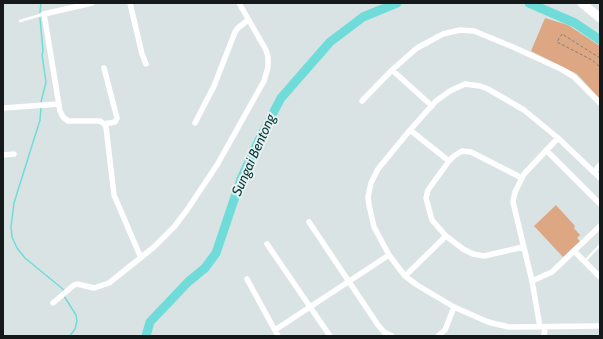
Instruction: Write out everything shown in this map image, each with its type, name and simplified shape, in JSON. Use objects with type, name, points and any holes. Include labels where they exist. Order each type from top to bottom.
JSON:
[{"type":"main road","points":[[582,3],[600,18]]},
{"type":"street","points":[[92,3],[44,14],[59,104],[61,114],[68,121],[100,121],[106,127],[114,195],[141,258]]},
{"type":"street","points":[[130,3],[142,54],[146,64]]},
{"type":"street","points":[[53,303],[74,285],[77,284],[94,288],[109,283],[141,258],[159,242],[187,210],[221,159],[264,81],[268,67],[268,57],[239,3]]},
{"type":"street","points":[[195,123],[214,86],[235,32],[248,20]]},
{"type":"street","points":[[362,101],[392,70],[417,48],[447,33],[468,30],[513,47],[561,69],[573,76],[600,103]]},
{"type":"street","points":[[104,68],[117,118],[115,122],[104,124]]},
{"type":"street","points":[[392,70],[432,106]]},
{"type":"street","points":[[600,178],[537,120],[511,102],[488,89],[471,84],[459,86],[441,97],[410,130],[378,169],[371,183],[368,197],[374,227],[388,255],[405,276],[454,308],[488,322],[509,327],[600,326]]},
{"type":"street","points":[[3,108],[59,104]]},
{"type":"street","points":[[410,130],[449,161]]},
{"type":"street","points":[[544,336],[513,202],[514,195],[522,178],[558,138]]},
{"type":"street","points":[[546,150],[600,204]]},
{"type":"street","points":[[522,178],[467,151],[458,153],[449,161],[428,190],[426,198],[432,220],[446,236],[463,249],[479,256],[484,256],[523,247]]},
{"type":"street","points":[[3,155],[14,154]]},
{"type":"street","points":[[594,172],[600,165]]},
{"type":"street","points":[[309,222],[381,329],[392,336]]},
{"type":"street","points":[[532,281],[552,272],[600,226]]},
{"type":"street","points":[[405,276],[446,236]]},
{"type":"street","points":[[267,244],[330,336]]},
{"type":"street","points":[[574,251],[600,277]]},
{"type":"street","points":[[275,330],[388,255]]},
{"type":"street","points":[[247,279],[278,336]]},
{"type":"street","points":[[438,336],[445,330],[454,308]]},
{"type":"lane","points":[[20,21],[44,14]]},
{"type":"lane","points":[[584,261],[600,245]]},
{"type":"path","points":[[600,58],[562,34],[557,42],[592,60],[600,67]]},
{"type":"shaded area","points":[[545,18],[568,25],[600,46],[600,99],[577,74],[531,51]]},
{"type":"shaded area","points":[[556,205],[575,226],[574,228],[580,235],[577,238],[580,241],[563,257],[534,226]]},
{"type":"waterway","points":[[40,12],[41,3]]},
{"type":"waterway","name":"Sungai Bentong","points":[[146,336],[150,322],[188,282],[205,268],[216,253],[241,179],[281,98],[330,42],[363,17],[397,3]]},
{"type":"waterway","name":"Sungai Bentong","points":[[529,3],[575,23],[600,40]]},
{"type":"waterway","points":[[40,18],[43,51],[42,55],[46,82],[41,102]]},
{"type":"waterway","points":[[41,107],[40,120],[14,203],[11,227],[12,237],[17,248],[25,258],[64,290]]},
{"type":"waterway","points":[[64,296],[76,315],[77,321],[75,329],[70,336]]}]
